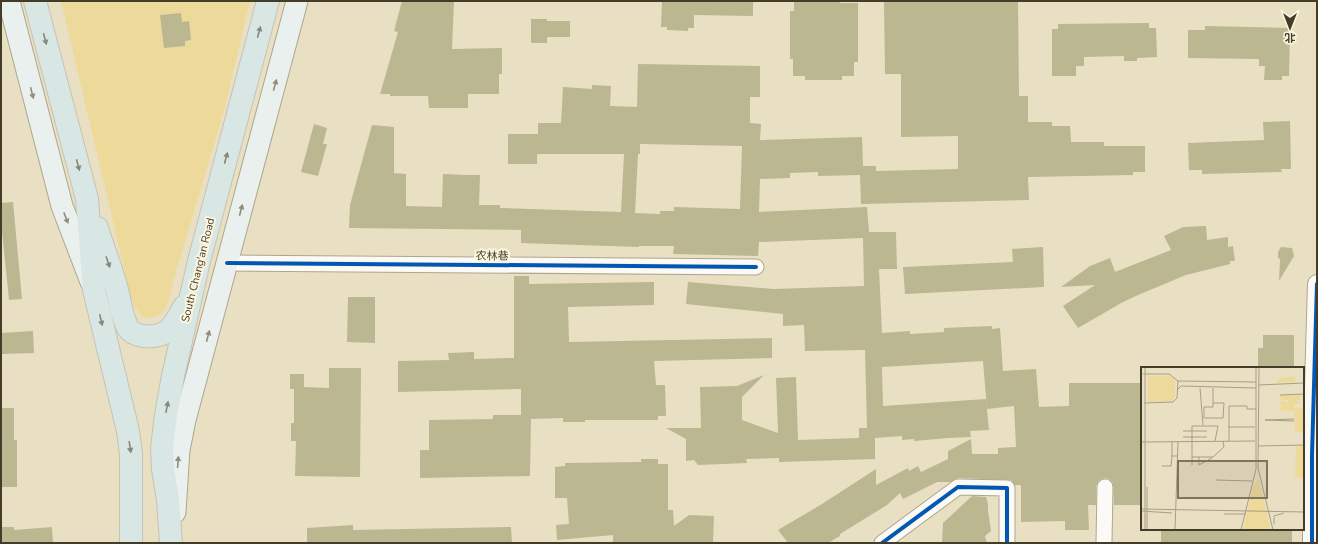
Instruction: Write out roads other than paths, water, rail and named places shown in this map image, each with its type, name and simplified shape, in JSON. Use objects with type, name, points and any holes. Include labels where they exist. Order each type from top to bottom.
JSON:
[{"type":"main road","points":[[9,1],[62,206],[94,291],[123,409],[131,454],[131,543]]},
{"type":"main road","points":[[35,1],[87,199],[116,284],[128,329],[133,333],[146,336],[165,334],[172,328],[192,290]]},
{"type":"main road","name":"South Chang'an Road","points":[[172,543],[168,500],[163,469],[163,430],[192,290],[268,1]]},
{"type":"main road","points":[[172,543],[181,438],[297,1]]},
{"type":"main road","points":[[87,199],[94,291]]},
{"type":"street","name":"农林巷","points":[[227,263],[756,267]]},
{"type":"street","points":[[1312,543],[1312,455],[1317,284]]},
{"type":"street","points":[[882,543],[958,487],[1007,488],[1007,543]]},
{"type":"street","points":[[1104,487],[1104,543]]}]
